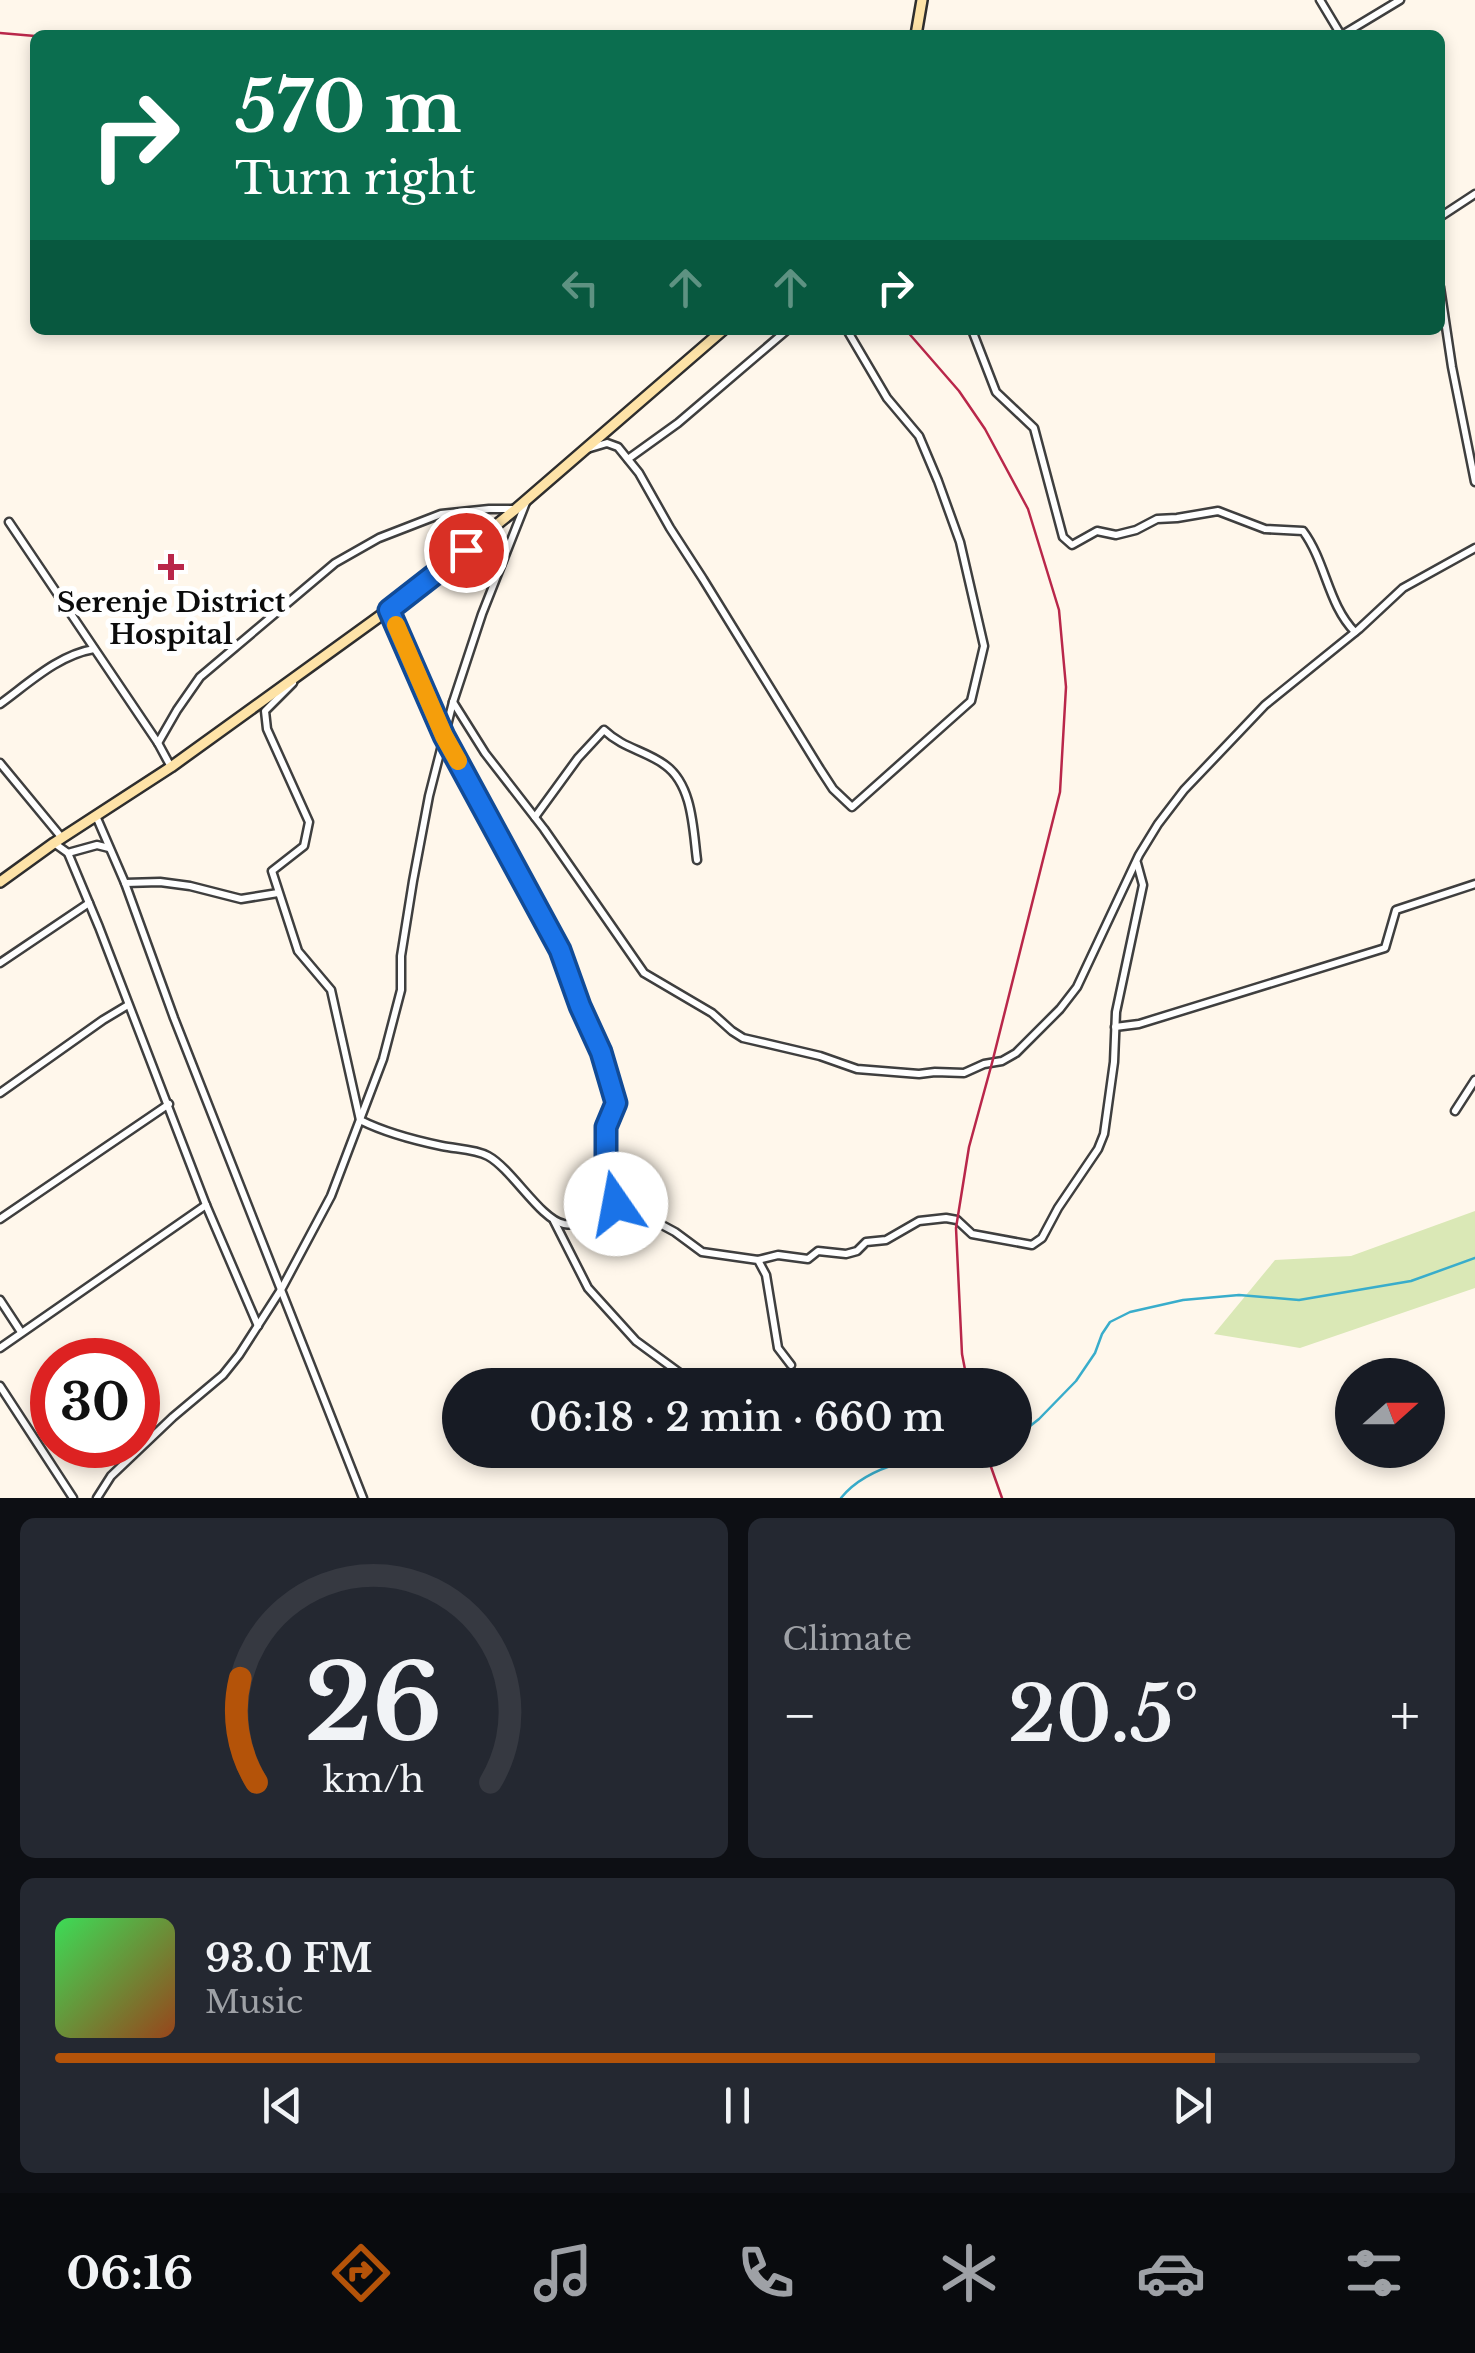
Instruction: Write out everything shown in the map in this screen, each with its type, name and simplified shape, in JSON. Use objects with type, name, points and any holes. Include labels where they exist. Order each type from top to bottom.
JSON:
[{"type":"main road","points":[[917,30],[922,0]]},
{"type":"main road","points":[[0,882],[171,767],[389,610],[516,510],[717,335]]},
{"type":"street","points":[[1320,0],[1338,30]]},
{"type":"street","points":[[1349,30],[1400,0]]},
{"type":"street","points":[[1445,213],[1475,194]]},
{"type":"street","points":[[1445,320],[1475,482]]},
{"type":"street","points":[[628,460],[678,424],[781,335]]},
{"type":"street","points":[[581,451],[606,444],[618,447],[628,460],[820,769],[852,807],[971,701],[984,646],[960,542],[919,436],[887,398],[850,335]]},
{"type":"street","points":[[974,335],[996,392],[1034,428],[1062,537],[1072,545],[1097,530],[1116,535],[1136,530],[1157,518],[1218,511],[1265,529],[1303,531],[1343,619],[1356,632]]},
{"type":"street","points":[[97,1498],[111,1476],[223,1375],[251,1339],[331,1196],[383,1059],[401,990],[401,956],[410,898],[429,796],[453,702],[482,614],[528,499]]},
{"type":"street","points":[[158,743],[200,676],[335,562],[379,538],[442,514],[516,510]]},
{"type":"street","points":[[8,522],[171,767]]},
{"type":"street","points":[[453,702],[485,753],[536,817],[644,973],[712,1013],[743,1038],[820,1056],[856,1069],[964,1074],[1002,1061],[1030,1040],[1060,1008],[1077,986],[1158,824],[1265,704],[1356,632],[1403,588],[1475,548]]},
{"type":"street","points":[[389,610],[444,736],[560,950],[601,1052],[616,1103],[606,1127],[606,1160],[616,1204]]},
{"type":"street","points":[[0,704],[56,663],[94,648]]},
{"type":"street","points":[[305,670],[265,711],[266,729],[309,822],[304,846],[272,870],[298,952],[331,990],[360,1120]]},
{"type":"street","points":[[536,817],[578,758],[604,730],[626,747],[666,766],[677,777],[690,810],[697,860]]},
{"type":"street","points":[[0,763],[68,854],[258,1326]]},
{"type":"street","points":[[96,816],[363,1498]]},
{"type":"street","points":[[68,854],[97,845],[108,848]]},
{"type":"street","points":[[553,1220],[584,1224],[621,1203],[676,1232],[702,1252],[758,1260],[778,1255],[808,1259],[818,1251],[846,1254],[858,1251],[866,1242],[886,1240],[919,1221],[946,1218],[957,1220],[972,1234],[1032,1245],[1042,1238],[1104,1134],[1115,1027],[1143,885],[1136,862]]},
{"type":"street","points":[[125,883],[190,886],[241,899],[278,892]]},
{"type":"street","points":[[1115,1027],[1139,1024],[1385,948],[1396,910],[1475,884]]},
{"type":"street","points":[[0,963],[89,904]]},
{"type":"street","points":[[0,1093],[128,1005]]},
{"type":"street","points":[[1455,1111],[1475,1080]]},
{"type":"street","points":[[0,1219],[169,1104]]},
{"type":"street","points":[[360,1120],[396,1135],[484,1154],[513,1177],[553,1220],[588,1288],[636,1341],[673,1368]]},
{"type":"street","points":[[0,1348],[206,1204]]},
{"type":"street","points":[[758,1260],[766,1275],[778,1348],[791,1365]]},
{"type":"street","points":[[0,1300],[22,1332]]},
{"type":"street","points":[[0,1386],[73,1498]]},
{"type":"green space","points":[[1475,1211],[1475,1288],[1300,1348],[1214,1334],[1275,1260],[1351,1256]]},
{"type":"waterway","points":[[1032,1425],[1076,1381],[1110,1322],[1130,1312],[1183,1300],[1239,1295],[1299,1300],[1411,1281],[1475,1258]]},
{"type":"waterway","points":[[841,1498],[853,1486],[886,1468]]},
{"type":"railway","points":[[0,33],[30,36]]},
{"type":"railway","points":[[910,335],[959,391],[985,429],[1028,509],[1059,610],[1066,687],[1060,792],[969,1147],[956,1228],[965,1368]]},
{"type":"railway","points":[[991,1468],[1002,1498]]},
{"type":"slow traffic","points":[[396,625],[458,761]]},
{"type":"place","name":"Serenje District Hospital","points":[[171,567]]},
{"type":"route","points":[[466,550],[389,610],[444,736],[560,950],[601,1052],[616,1103],[606,1127],[606,1160],[616,1204]]}]
